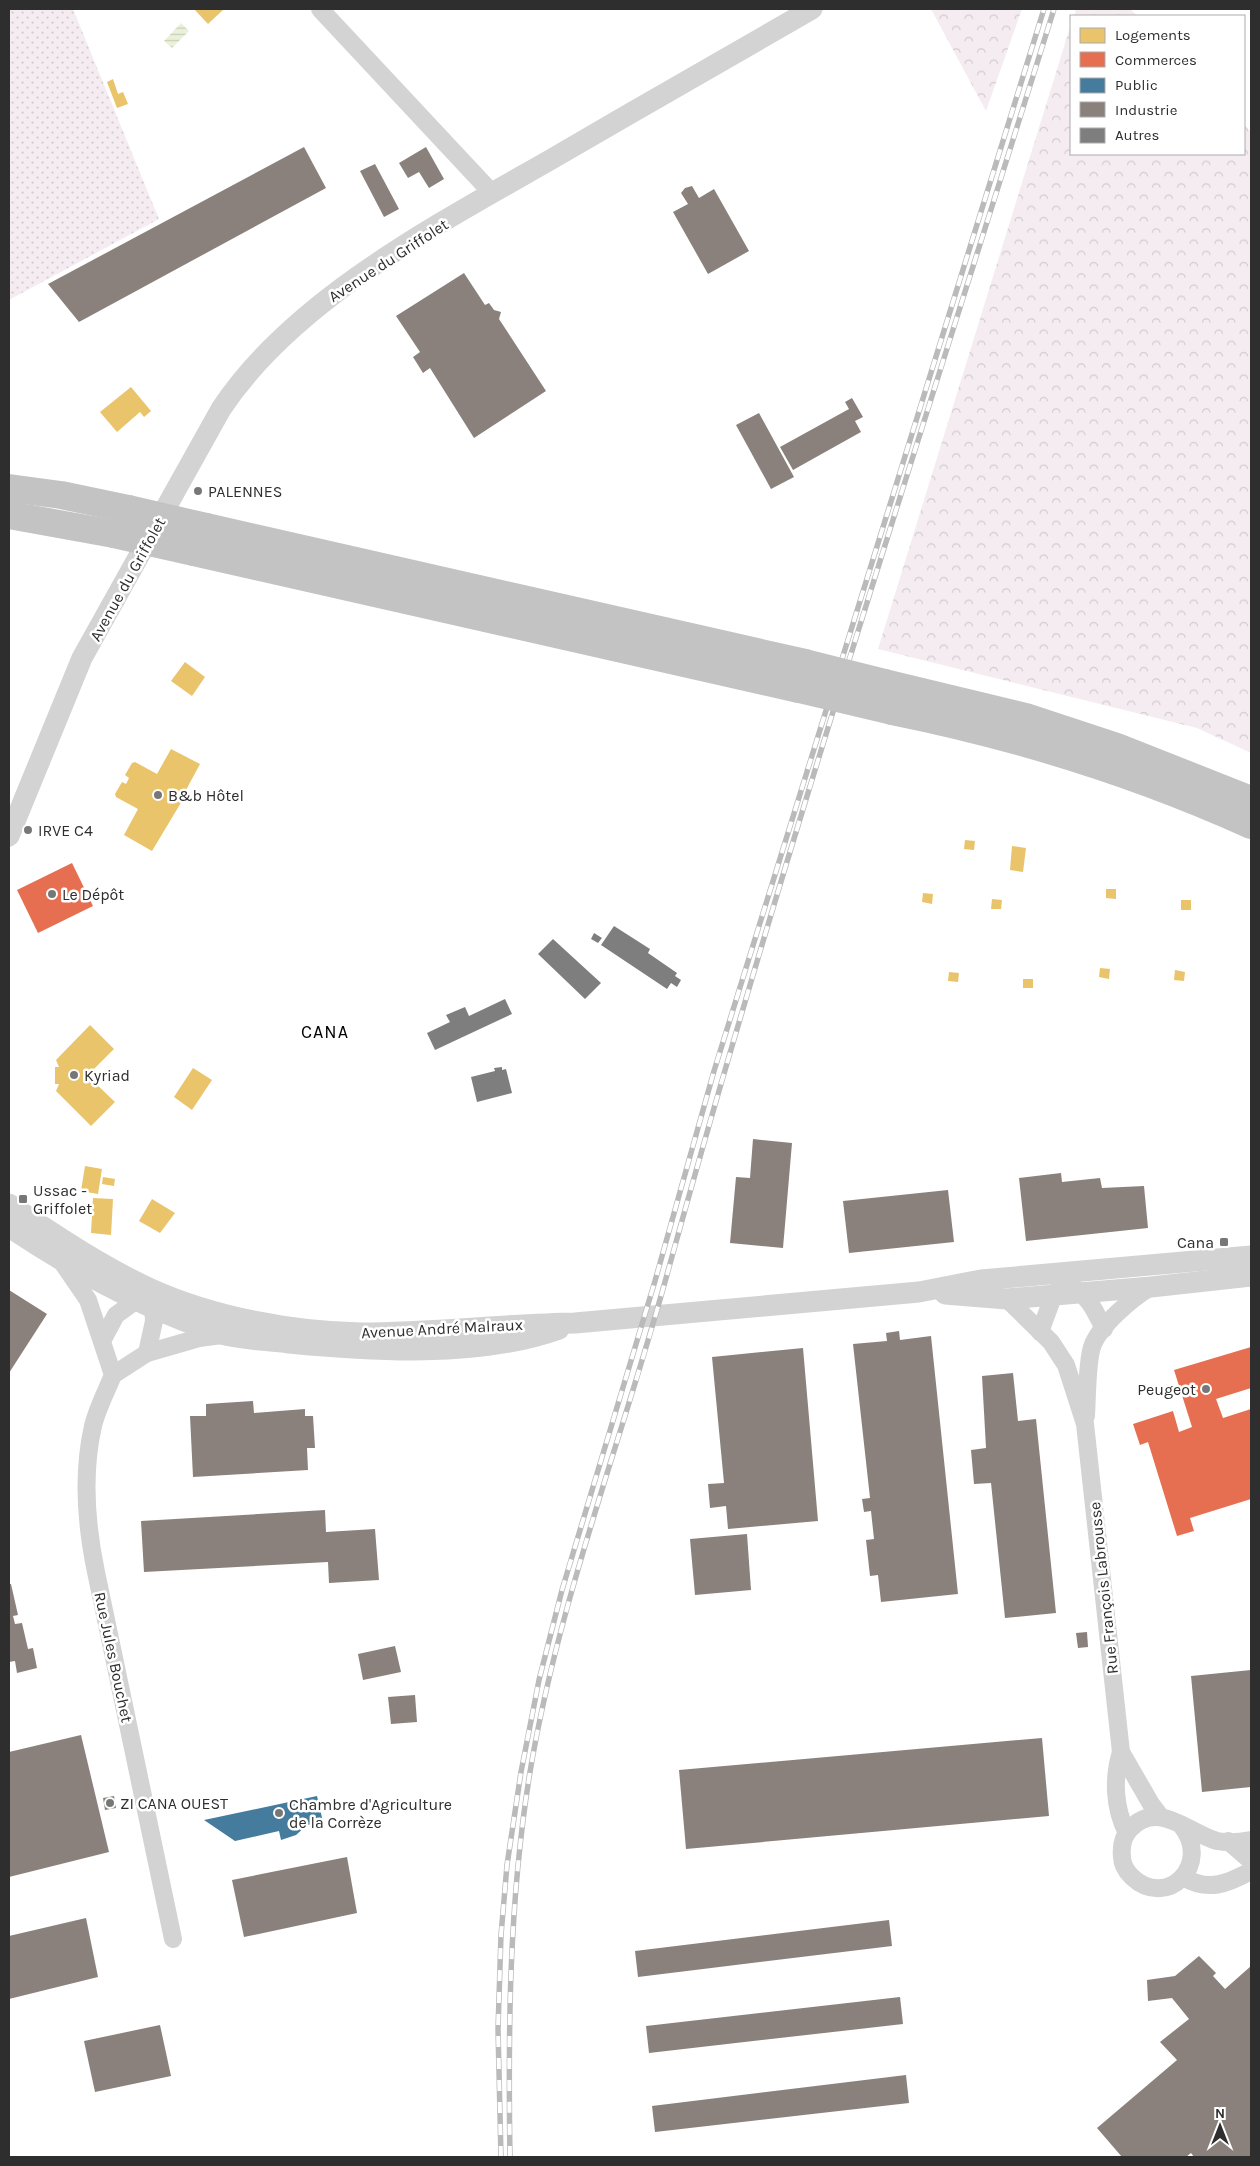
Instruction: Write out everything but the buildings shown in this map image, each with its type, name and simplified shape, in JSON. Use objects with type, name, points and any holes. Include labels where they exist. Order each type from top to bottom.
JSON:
[{"type":"highway","points":[[9,488],[128,509],[805,663],[1026,717],[1117,747],[1251,800]]},
{"type":"highway","points":[[9,515],[114,534],[1023,741],[1113,769],[1251,825]]},
{"type":"street","points":[[320,9],[492,193]]},
{"type":"street","name":"Avenue du Griffolet","points":[[9,836],[82,658],[231,393],[266,354],[320,304],[372,266],[492,193],[812,9]]},
{"type":"street","name":"Avenue André Malraux","points":[[9,1204],[148,1300],[278,1325],[359,1333],[436,1331],[533,1323],[576,1322],[919,1292],[981,1280],[1251,1256]]},
{"type":"street","name":"Avenue André Malraux","points":[[9,1227],[62,1262],[223,1335],[358,1350],[437,1349],[529,1339],[576,1322]]},
{"type":"street","points":[[62,1262],[88,1300],[112,1375],[147,1353],[199,1338],[223,1335]]},
{"type":"street","name":"Avenue André Malraux","points":[[919,1292],[1007,1299],[1067,1289],[1165,1264]]},
{"type":"street","name":"Avenue André Malraux","points":[[1021,1276],[1067,1289],[1151,1287],[1251,1276]]},
{"type":"street","name":"Rue François Labrousse","points":[[1151,1287],[1135,1296],[1112,1318],[1092,1346],[1085,1424],[1121,1752],[1116,1770],[1119,1817],[1126,1833],[1122,1846],[1122,1860],[1128,1873],[1139,1883],[1150,1887],[1162,1888],[1173,1884],[1183,1877]]},
{"type":"street","points":[[1040,1332],[1067,1289],[1091,1302],[1104,1329]]},
{"type":"street","name":"Rue François Labrousse","points":[[1007,1299],[1051,1342],[1066,1365],[1085,1424]]},
{"type":"street","points":[[102,1341],[116,1315],[148,1300],[147,1353]]},
{"type":"street","name":"Rue Jules Bouchet","points":[[112,1375],[93,1424],[85,1470],[88,1515],[95,1564],[173,1940]]},
{"type":"street","name":"Rue François Labrousse","points":[[1121,1752],[1160,1816]]},
{"type":"street","points":[[1126,1833],[1136,1823],[1147,1817],[1160,1816],[1171,1819],[1217,1841],[1251,1840]]},
{"type":"street","points":[[1181,1825],[1189,1834],[1193,1850],[1190,1868],[1183,1877],[1197,1885],[1218,1886],[1251,1870]]},
{"type":"street","points":[[1228,1841],[1251,1861]]},
{"type":"green space","points":[[9,9],[73,9],[159,219],[9,300]]},
{"type":"green space","points":[[931,9],[1022,9],[986,111]]},
{"type":"green space","points":[[1076,9],[1130,9],[1137,15],[1074,15]]},
{"type":"green space","points":[[1070,27],[1070,155],[1245,155],[1245,125],[1251,132],[1251,753],[1197,728],[878,649]]},
{"type":"shaded area","points":[[181,23],[189,31],[172,48],[164,41]]},
{"type":"railway","points":[[501,2157],[498,2029],[501,1935],[507,1865],[521,1772],[539,1680],[562,1590],[655,1281],[714,1071],[1044,9]]},
{"type":"railway","points":[[510,2157],[511,1967],[517,1873],[529,1778],[541,1713],[556,1650],[573,1586],[650,1334],[759,954],[905,481],[1054,9]]},
{"type":"place","name":"PALENNES","points":[[198,491]]},
{"type":"place","name":"B&b Hôtel","points":[[158,795]]},
{"type":"place","name":"IRVE C4","points":[[28,830]]},
{"type":"place","name":"Le Dépôt","points":[[52,894]]},
{"type":"place","name":"Kyriad","points":[[74,1075]]},
{"type":"place","name":"Ussac - Griffolet","points":[[23,1199]]},
{"type":"place","name":"Cana","points":[[1224,1242]]},
{"type":"place","name":"Peugeot","points":[[1206,1389]]},
{"type":"place","name":"ZI CANA OUEST","points":[[110,1803]]},
{"type":"place","name":"Chambre d'Agriculture de la Corrèze","points":[[279,1813]]},
{"type":"district","name":"CANA","points":[[325,1032]]}]
